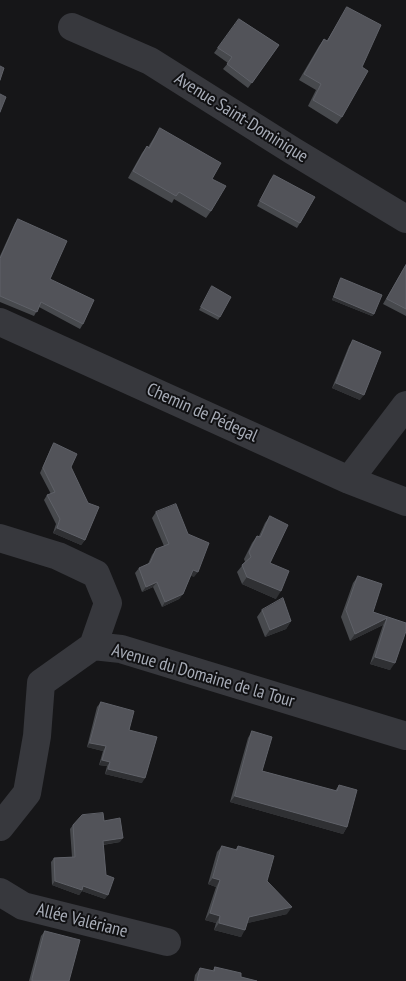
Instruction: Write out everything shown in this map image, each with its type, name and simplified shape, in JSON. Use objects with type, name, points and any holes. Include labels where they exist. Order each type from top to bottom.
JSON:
[{"type":"street","name":"Avenue Saint-Dominique","points":[[72,27],[150,62],[293,151],[406,218]]},
{"type":"street","name":"Chemin de Pédegal","points":[[0,322],[349,480],[406,502]]},
{"type":"street","points":[[349,480],[406,405]]},
{"type":"street","points":[[0,538],[58,556],[96,574],[108,603],[93,646]]},
{"type":"street","name":"Avenue du Domaine de la Tour","points":[[0,827],[27,794],[37,736],[40,683],[93,646],[121,649],[406,736]]},
{"type":"street","name":"Allée Valériane","points":[[0,892],[23,906],[167,942]]},
{"type":"building","points":[[347,7],[381,25],[362,67],[368,71],[342,117],[313,100],[321,84],[304,74],[324,39],[327,41]]},
{"type":"building","points":[[239,19],[279,45],[252,83],[227,64],[232,57],[218,48]]},
{"type":"building","points":[[0,66],[4,68],[0,80]]},
{"type":"building","points":[[0,94],[6,97],[0,112]]},
{"type":"building","points":[[160,128],[221,163],[212,179],[226,186],[211,211],[179,192],[176,196],[133,171]]},
{"type":"building","points":[[274,175],[315,197],[300,223],[260,201]]},
{"type":"building","points":[[18,219],[67,241],[50,279],[94,300],[83,324],[41,302],[37,312],[0,296],[0,259]]},
{"type":"building","points":[[406,265],[406,309],[387,299]]},
{"type":"building","points":[[341,278],[382,295],[374,314],[334,297]]},
{"type":"building","points":[[212,286],[231,297],[220,317],[201,307]]},
{"type":"building","points":[[353,340],[381,352],[364,395],[336,383]]},
{"type":"building","points":[[54,443],[77,454],[71,467],[88,503],[99,507],[85,540],[57,528],[60,519],[47,495],[55,492],[43,468]]},
{"type":"building","points":[[176,504],[188,534],[209,543],[198,572],[193,570],[183,594],[165,602],[157,582],[146,587],[139,568],[150,563],[156,549],[169,544],[156,512]]},
{"type":"building","points":[[270,516],[288,525],[270,563],[289,571],[281,591],[247,577],[242,565],[251,557],[249,552],[257,536],[260,537]]},
{"type":"building","points":[[358,576],[382,584],[373,612],[406,623],[406,631],[395,663],[375,657],[387,618],[355,634],[346,610]]},
{"type":"building","points":[[283,598],[291,621],[270,630],[262,610]]},
{"type":"building","points":[[101,702],[134,711],[129,730],[157,737],[145,778],[108,769],[110,762],[102,760],[106,746],[90,743]]},
{"type":"building","points":[[252,731],[272,737],[262,771],[337,791],[339,785],[357,790],[347,827],[235,796]]},
{"type":"building","points":[[103,813],[104,821],[120,818],[123,838],[103,841],[106,875],[114,878],[108,895],[83,886],[82,890],[55,881],[54,858],[75,857],[73,825],[82,815]]},
{"type":"building","points":[[222,846],[237,850],[238,846],[274,856],[267,881],[292,907],[249,917],[245,930],[219,923],[220,916],[210,913],[220,880],[213,878]]},
{"type":"building","points":[[45,931],[80,940],[69,981],[32,981]]},
{"type":"building","points":[[215,967],[241,973],[241,977],[257,981],[197,981],[200,968],[214,971]]}]
